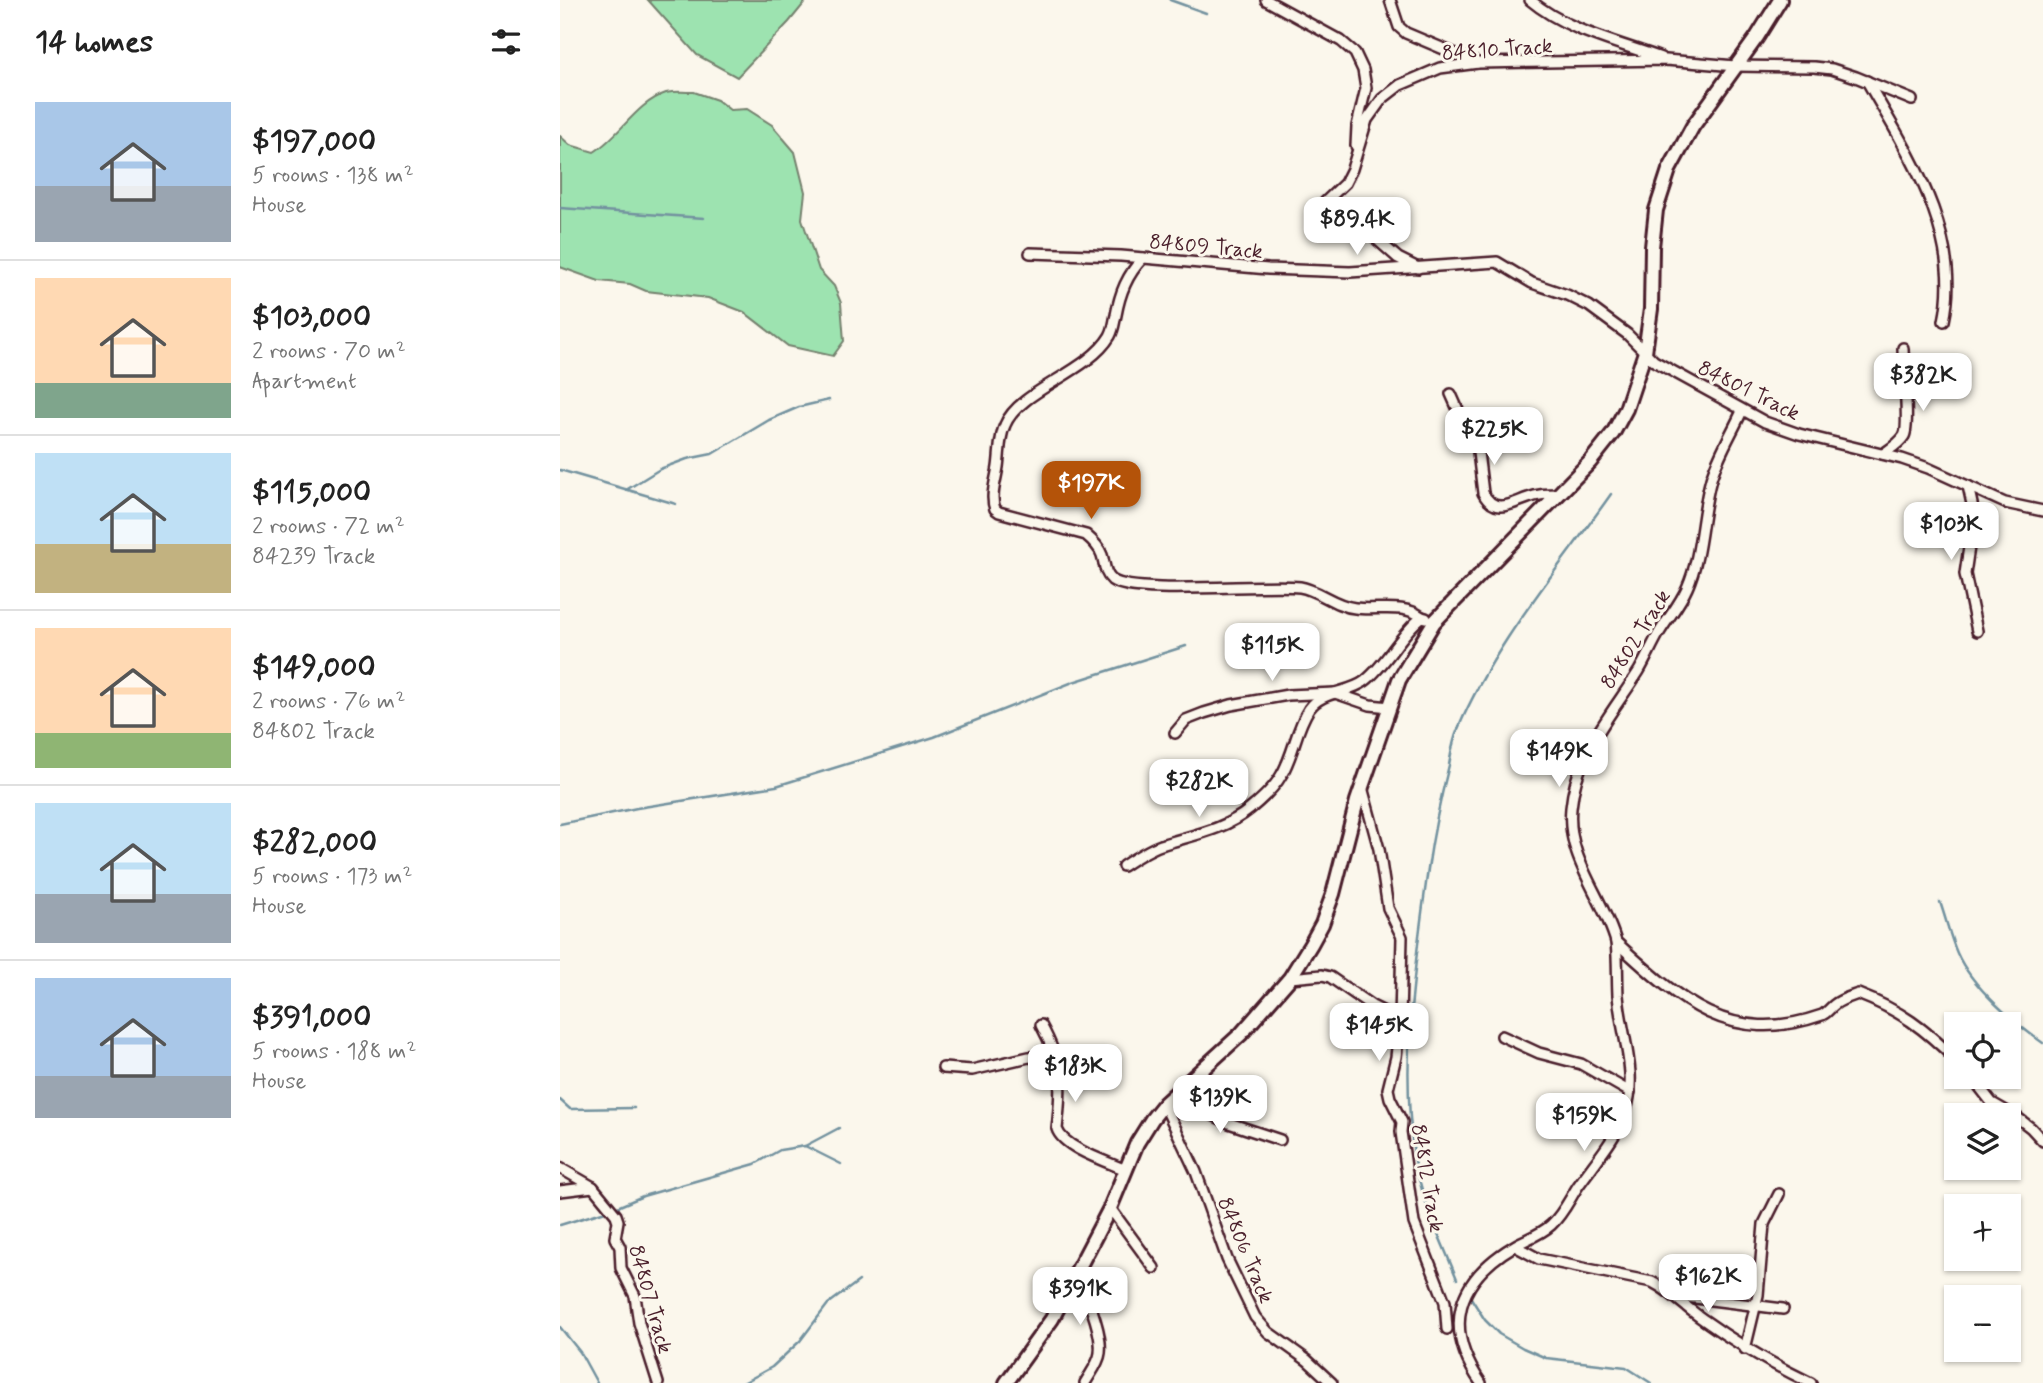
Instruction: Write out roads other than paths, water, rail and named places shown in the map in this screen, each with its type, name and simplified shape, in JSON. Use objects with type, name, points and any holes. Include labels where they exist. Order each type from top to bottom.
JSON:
[{"type":"street","points":[[1266,0],[1341,41],[1355,53],[1363,69],[1366,88],[1355,138],[1357,151]]},
{"type":"street","points":[[1390,0],[1399,27],[1406,33],[1478,63]]},
{"type":"street","points":[[1530,0],[1539,8],[1575,27],[1666,60]]},
{"type":"street","points":[[1123,866],[1159,846],[1202,834],[1233,820],[1260,801],[1282,775],[1310,708],[1323,697],[1349,690],[1364,681],[1387,659],[1402,636],[1428,620],[1590,462],[1613,433],[1626,409],[1645,352],[1651,309],[1656,210],[1669,170],[1693,126],[1780,0]]},
{"type":"street","name":"84810 Track","points":[[1420,269],[1398,258],[1365,229],[1324,203],[1345,183],[1367,120],[1382,99],[1400,85],[1440,68],[1478,63],[1666,60],[1735,66],[1832,69],[1913,100]]},
{"type":"street","points":[[1867,81],[1912,163],[1940,223],[1948,283],[1944,321]]},
{"type":"street","name":"84809 Track","points":[[1030,253],[1143,258],[1302,271],[1371,272],[1497,262],[1532,283],[1589,306],[1627,334],[1645,352]]},
{"type":"street","points":[[1143,258],[1122,288],[1114,327],[1106,341],[1068,375],[1024,402],[1008,419],[1001,439],[994,496],[995,509],[1086,535],[1102,555],[1107,574],[1121,583],[1155,587],[1301,587],[1350,608],[1407,609],[1428,620]]},
{"type":"street","points":[[1883,454],[1906,435],[1908,424],[1903,385],[1903,348]]},
{"type":"street","name":"84801 Track","points":[[1645,352],[1654,360],[1742,411],[1799,434],[1928,468],[2005,503],[2043,511]]},
{"type":"street","points":[[1451,394],[1459,412],[1476,436],[1486,500],[1495,507],[1505,507],[1542,494],[1558,494]]},
{"type":"street","name":"84802 Track","points":[[1742,411],[1711,480],[1693,574],[1686,590],[1639,670],[1600,726],[1575,782],[1571,809],[1572,837],[1578,859],[1612,926],[1616,942],[1691,1005],[1713,1016],[1749,1025],[1771,1025],[1825,1014],[1835,1004],[1858,994],[1882,1002],[1909,1018],[1944,1049]]},
{"type":"street","points":[[1968,486],[1974,513],[1965,575],[1977,631]]},
{"type":"street","points":[[1006,1383],[1052,1319],[1110,1208],[1137,1143],[1152,1119],[1241,1034],[1290,978],[1322,924],[1334,894],[1362,787],[1399,680],[1428,620]]},
{"type":"street","points":[[1175,733],[1181,724],[1194,716],[1231,705],[1288,695],[1335,693],[1370,705],[1390,707]]},
{"type":"street","name":"84812 Track","points":[[1362,787],[1379,849],[1388,908],[1402,937],[1400,1020],[1396,1057],[1390,1077],[1390,1098],[1402,1122],[1401,1132],[1414,1223],[1445,1302],[1447,1329]]},
{"type":"street","points":[[1481,1383],[1464,1356],[1459,1317],[1464,1296],[1475,1277],[1493,1260],[1550,1226],[1564,1210],[1620,1123],[1630,1092],[1629,1061],[1618,992],[1616,942]]},
{"type":"street","points":[[1619,969],[1641,965]]},
{"type":"street","points":[[1290,978],[1330,977],[1372,1006],[1400,1020]]},
{"type":"street","points":[[1041,1025],[1057,1059],[1061,1080],[1057,1129],[1059,1136],[1073,1146],[1126,1170]]},
{"type":"street","points":[[1502,1036],[1539,1054],[1581,1064],[1630,1092]]},
{"type":"street","points":[[943,1068],[972,1070],[1030,1057],[1057,1059]]},
{"type":"street","points":[[1981,1089],[1992,1103],[2018,1118],[2043,1141]]},
{"type":"street","points":[[1170,1100],[1280,1140]]},
{"type":"street","name":"84806 Track","points":[[1170,1100],[1227,1259],[1255,1317],[1268,1332],[1307,1360],[1332,1383]]},
{"type":"street","name":"84807 Track","points":[[560,1168],[593,1187],[616,1215],[618,1221],[615,1237],[620,1247],[621,1268],[635,1296],[639,1323],[658,1383]]},
{"type":"street","points":[[560,1191],[593,1187]]},
{"type":"street","points":[[1745,1349],[1761,1276],[1764,1224],[1779,1194]]},
{"type":"street","points":[[1110,1208],[1154,1268]]},
{"type":"street","points":[[1515,1246],[1539,1259],[1652,1282],[1745,1349],[1783,1371],[1811,1383]]},
{"type":"street","points":[[1077,1272],[1100,1346],[1098,1360],[1085,1383]]},
{"type":"street","points":[[1668,1291],[1687,1297],[1783,1309]]},
{"type":"waterway","points":[[1170,0],[1206,13]]},
{"type":"waterway","points":[[560,208],[704,218]]},
{"type":"waterway","points":[[626,490],[660,469],[687,459],[712,454],[769,420],[799,407],[829,400]]},
{"type":"waterway","points":[[560,470],[676,504]]},
{"type":"waterway","points":[[1457,1279],[1421,1186],[1414,1154],[1408,1083],[1414,976],[1437,817],[1455,738],[1473,697],[1508,637],[1611,494]]},
{"type":"waterway","points":[[560,824],[637,808],[776,786],[934,737],[1073,682],[1186,646]]},
{"type":"waterway","points":[[1940,902],[1957,953],[1973,979],[2007,1015],[2043,1043]]},
{"type":"waterway","points":[[560,1100],[570,1109],[634,1108]]},
{"type":"waterway","points":[[805,1146],[839,1128]]},
{"type":"waterway","points":[[615,1208],[643,1196],[755,1164],[780,1150],[805,1146],[841,1164]]},
{"type":"waterway","points":[[560,1225],[609,1210]]},
{"type":"waterway","points":[[743,1383],[772,1367],[800,1341],[828,1304],[859,1281]]},
{"type":"waterway","points":[[1471,1298],[1485,1320],[1499,1334],[1523,1348],[1546,1358],[1626,1367],[1651,1383]]},
{"type":"waterway","points":[[560,1327],[580,1352],[597,1383]]}]
